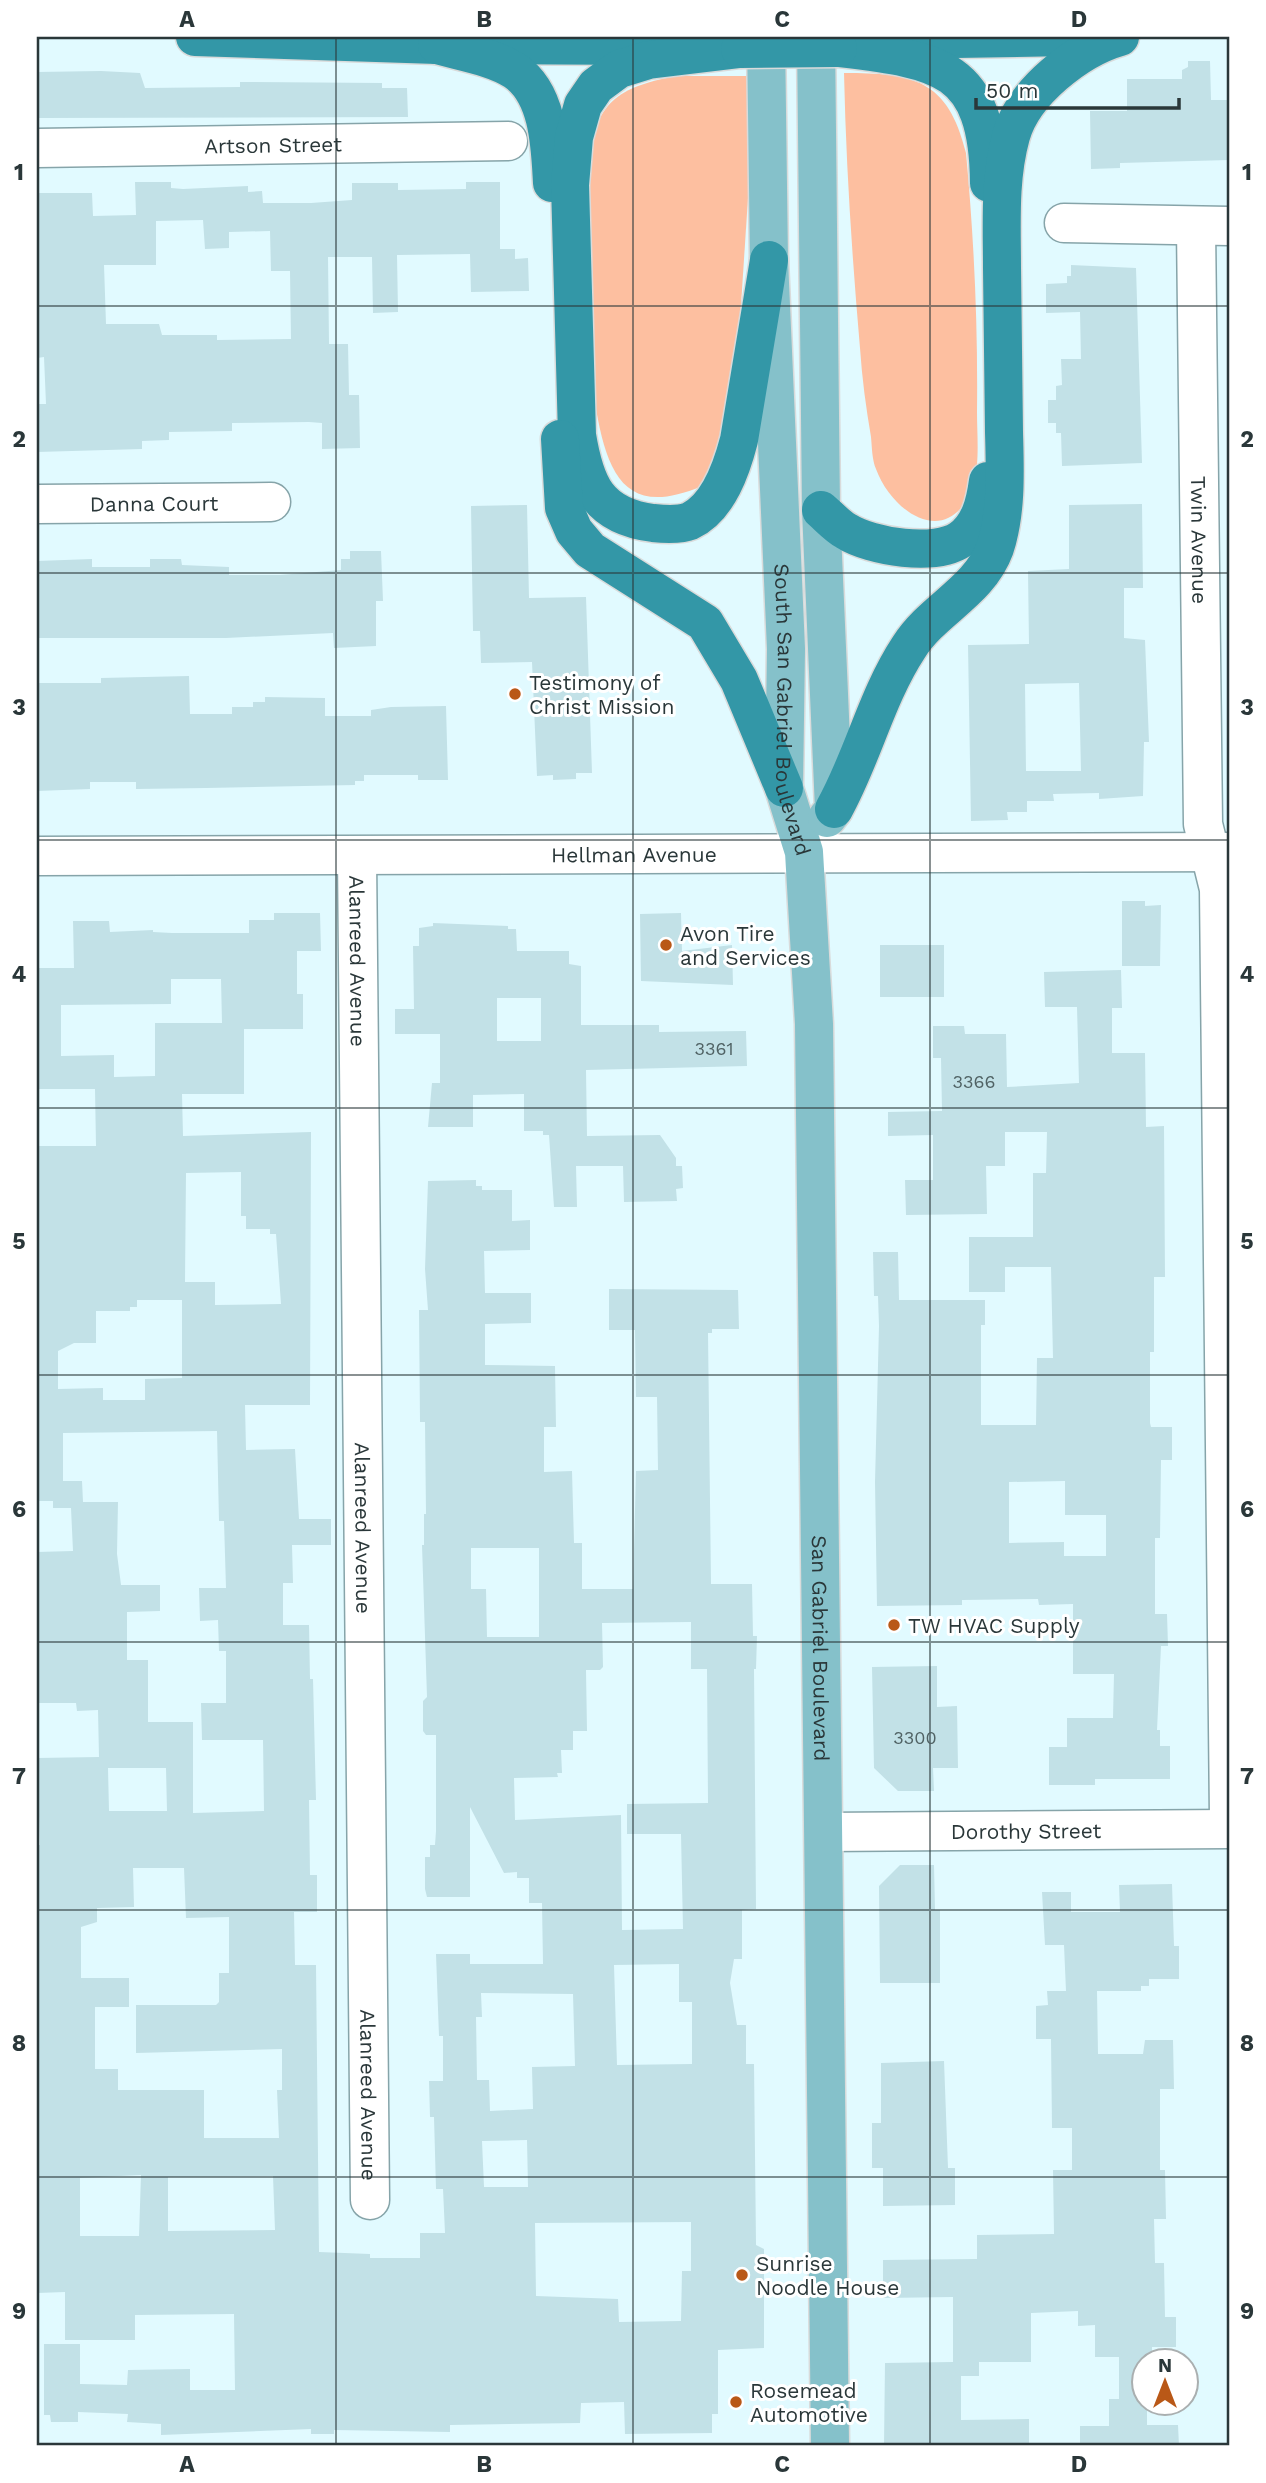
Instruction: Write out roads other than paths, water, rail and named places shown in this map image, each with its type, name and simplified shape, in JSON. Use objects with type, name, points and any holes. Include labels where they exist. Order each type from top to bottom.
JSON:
[{"type":"highway","points":[[195,37],[437,45],[827,43],[1070,37]]},
{"type":"highway","points":[[1110,37],[1119,37]]},
{"type":"highway","points":[[834,809],[851,779],[872,719],[895,668],[912,643],[973,585],[985,569],[995,547],[1005,486],[1002,210],[1011,134],[1027,105],[1050,79],[1079,54],[1119,37]]},
{"type":"highway","points":[[753,43],[648,60],[619,69],[596,86],[583,105],[574,137],[570,185],[577,435],[583,473],[596,495],[615,512],[638,521],[664,524],[690,521],[706,507],[721,487],[733,465],[740,440],[769,260]]},
{"type":"highway","points":[[821,510],[846,531],[880,546],[937,547],[960,540],[976,524],[985,502],[992,400],[989,150],[982,121],[957,79],[937,66],[912,57],[827,43]]},
{"type":"highway","points":[[437,45],[513,69],[526,79],[542,111],[551,163],[561,478],[564,508],[574,531],[590,550],[705,623],[740,680],[785,788]]},
{"type":"main road","name":"South San Gabriel Boulevard","points":[[753,43],[769,260],[786,649],[785,788],[804,852]]},
{"type":"main road","name":"South San Gabriel Boulevard","points":[[804,852],[834,809],[821,510],[827,43]]},
{"type":"main road","name":"San Gabriel Boulevard","points":[[804,852],[814,1024],[830,2446]]},
{"type":"street","name":"Artson Street","points":[[37,148],[508,141]]},
{"type":"street","points":[[1064,223],[1213,227]]},
{"type":"street","name":"Twin Avenue","points":[[1213,227],[1203,824],[1220,852],[1229,1818]]},
{"type":"street","name":"Danna Court","points":[[37,504],[271,502]]},
{"type":"street","name":"Hellman Avenue","points":[[37,856],[1220,852]]},
{"type":"street","name":"Alanreed Avenue","points":[[357,856],[370,2200]]},
{"type":"street","name":"Dorothy Street","points":[[825,1832],[1229,1829]]},
{"type":"place","name":"Testimony of Christ Mission","points":[[515,694]]},
{"type":"place","name":"Avon Tire and Services","points":[[666,945]]},
{"type":"place","name":"TW HVAC Supply","points":[[894,1625]]},
{"type":"place","name":"Sunrise Noodle House","points":[[742,2275]]},
{"type":"place","name":"Rosemead Automotive","points":[[736,2402]]}]
